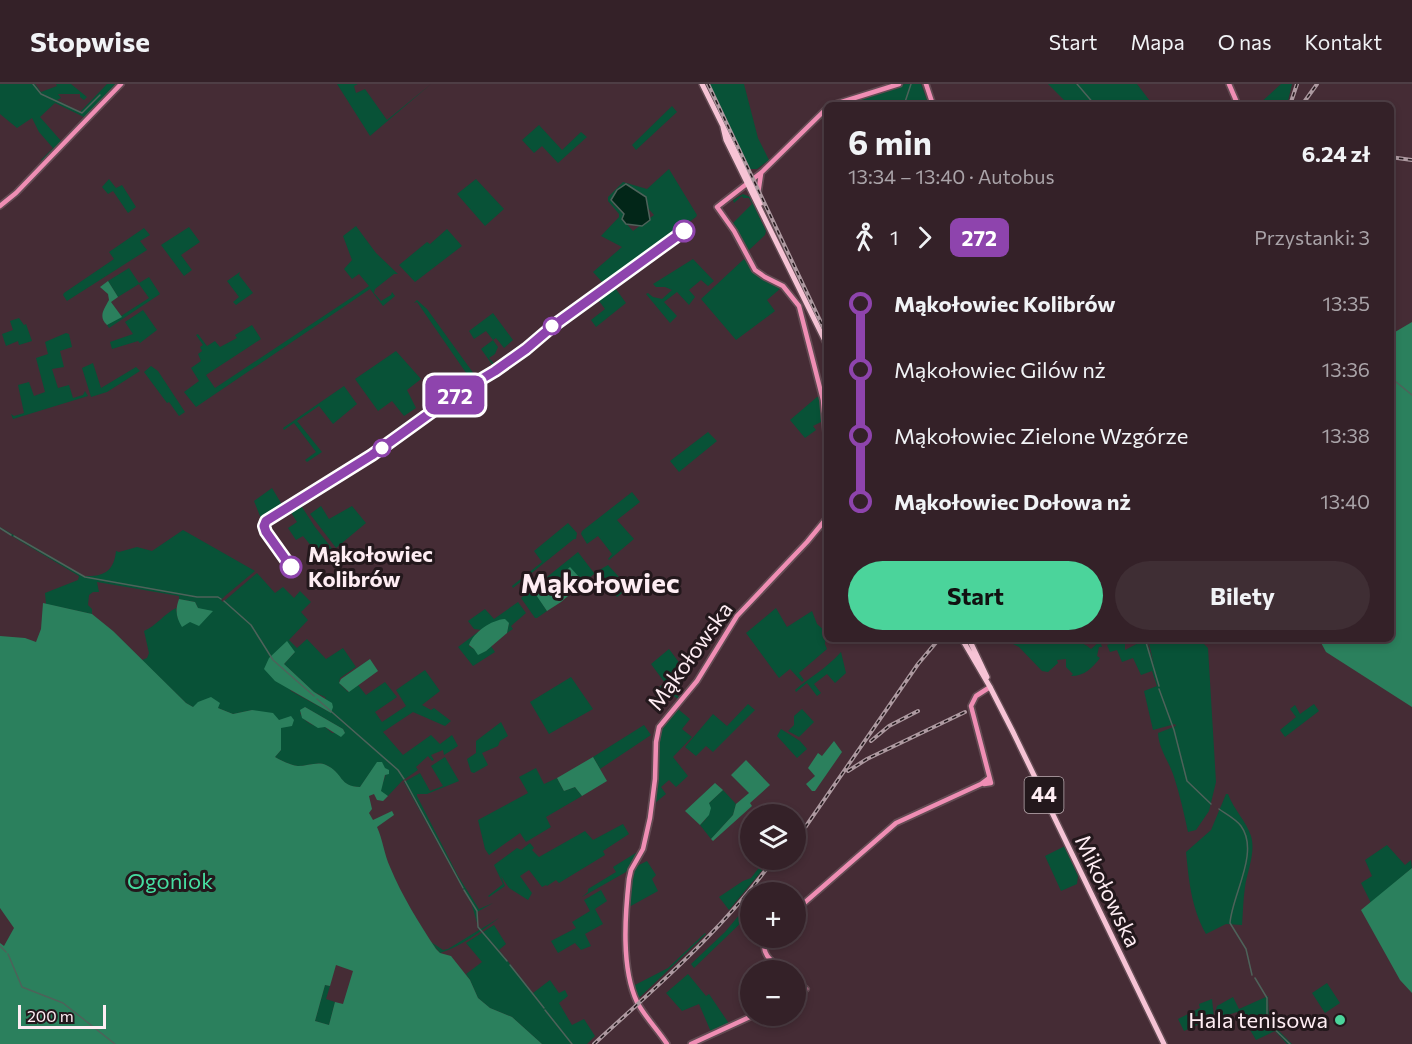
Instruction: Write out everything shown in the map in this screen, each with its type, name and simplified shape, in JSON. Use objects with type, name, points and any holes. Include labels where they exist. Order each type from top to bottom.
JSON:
[{"type":"main road","points":[[702,84],[773,228],[773,233],[824,339]]},
{"type":"main road","name":"Mikołowska","points":[[964,642],[990,687]]},
{"type":"main road","name":"Mikołowska","points":[[970,642],[1164,1044]]},
{"type":"street","points":[[0,206],[16,193],[121,84]]},
{"type":"street","points":[[842,102],[899,84]]},
{"type":"street","points":[[926,84],[932,102]]},
{"type":"street","points":[[1229,84],[1237,102]]},
{"type":"street","points":[[824,110],[762,172],[717,207],[734,231],[755,270],[783,286],[799,306],[824,411]]},
{"type":"street","points":[[735,194],[746,192],[756,195],[762,172]]},
{"type":"street","name":"Mąkołowska","points":[[667,1044],[639,1006],[633,993],[626,940],[629,879],[631,870],[643,849],[650,818],[658,730],[697,681],[737,616],[824,521]]},
{"type":"street","points":[[806,902],[897,823],[990,780],[971,706],[976,696],[990,687]]},
{"type":"street","points":[[764,948],[765,954],[772,960]]},
{"type":"street","points":[[691,1044],[740,1022]]},
{"type":"shaded area","points":[[0,84],[35,84],[41,92],[57,86],[56,84],[71,84],[87,97],[84,100],[80,94],[58,94],[61,98],[57,100],[80,112],[107,84],[115,84],[86,118],[55,103],[40,117],[62,142],[42,161],[53,148],[39,132],[32,118],[17,128],[0,114]]},
{"type":"shaded area","points":[[337,84],[358,84],[354,86],[356,93],[365,89],[387,120],[431,84],[370,136]]},
{"type":"shaded area","points":[[709,84],[744,84],[758,138],[769,160],[757,169],[750,169]]},
{"type":"shaded area","points":[[905,84],[921,84],[928,102],[860,102],[863,98]]},
{"type":"shaded area","points":[[1048,84],[1137,84],[1151,102],[1066,102]]},
{"type":"shaded area","points":[[1281,84],[1292,84],[1288,102],[1261,102]]},
{"type":"shaded area","points":[[672,106],[677,112],[636,150],[632,145]]},
{"type":"shaded area","points":[[539,125],[562,150],[581,132],[587,137],[558,163],[542,146],[534,153],[522,140]]},
{"type":"shaded area","points":[[669,169],[697,215],[604,284],[593,272],[622,247],[601,236],[619,217],[608,201],[608,197],[623,182],[647,189]],"holes":[[[626,184],[646,197],[648,208],[654,215],[633,231],[622,219],[624,214],[613,204]]]},
{"type":"shaded area","points":[[109,179],[116,188],[122,185],[136,207],[128,213],[113,191],[108,194],[102,187]]},
{"type":"shaded area","points":[[476,179],[504,209],[485,226],[457,194]]},
{"type":"shaded area","points":[[626,184],[646,197],[650,220],[642,226],[626,224],[622,219],[624,214],[611,200],[617,190]]},
{"type":"shaded area","points":[[743,194],[750,197],[766,231],[765,235],[748,251],[733,223],[752,204],[749,198],[742,196],[734,203],[733,200]]},
{"type":"shaded area","points":[[356,226],[376,253],[398,274],[394,274],[375,289],[374,293],[381,301],[392,292],[395,296],[383,306],[370,289],[196,407],[184,392],[199,381],[191,368],[201,361],[198,354],[202,351],[200,347],[203,345],[196,335],[198,334],[207,346],[215,341],[220,347],[237,338],[235,335],[252,325],[261,339],[206,375],[215,388],[369,286],[359,274],[352,279],[344,269],[352,260],[343,236]]},
{"type":"shaded area","points":[[189,227],[200,242],[181,255],[192,270],[184,276],[161,245]]},
{"type":"shaded area","points":[[144,228],[150,235],[140,241],[147,250],[67,301],[64,293],[114,259],[109,252]]},
{"type":"shaded area","points":[[447,229],[462,246],[415,282],[399,265]]},
{"type":"shaded area","points":[[693,259],[714,281],[708,286],[701,280],[689,290],[695,297],[689,305],[677,292],[664,302],[677,316],[670,323],[646,294],[662,299],[672,290],[656,287],[653,284]]},
{"type":"shaded area","points":[[744,259],[759,277],[781,288],[767,300],[775,311],[736,340],[701,299]]},
{"type":"shaded area","points":[[129,268],[139,283],[149,277],[160,294],[109,328],[107,325],[149,298],[139,284],[118,297],[108,281]]},
{"type":"shaded area","points":[[240,272],[239,275],[253,293],[236,305],[233,302],[239,297],[227,281]]},
{"type":"shaded area","points":[[613,285],[626,303],[596,327],[591,320],[605,309],[596,297]]},
{"type":"shaded area","points":[[417,300],[427,309],[474,374],[472,374],[474,379],[471,380],[417,302],[414,303]]},
{"type":"shaded area","points":[[143,310],[157,330],[140,343],[138,341],[112,349],[110,342],[133,334],[125,322]]},
{"type":"shaded area","points":[[493,313],[513,340],[504,348],[486,331],[474,339],[469,331]]},
{"type":"shaded area","points":[[19,318],[24,325],[26,324],[32,341],[19,345],[18,341],[6,346],[2,334],[13,330],[10,321]]},
{"type":"shaded area","points":[[66,333],[69,334],[72,347],[60,351],[64,367],[52,369],[58,388],[69,385],[73,398],[83,395],[85,391],[88,396],[13,419],[11,414],[14,416],[24,413],[18,385],[29,382],[34,396],[45,392],[36,358],[48,354],[45,342]]},
{"type":"shaded area","points":[[493,340],[498,347],[495,354],[489,358],[496,366],[494,367],[481,349]]},
{"type":"shaded area","points":[[396,351],[421,379],[407,390],[416,408],[404,416],[392,401],[378,411],[355,379]]},
{"type":"shaded area","points":[[93,363],[101,388],[136,367],[140,371],[107,392],[91,397],[82,368]]},
{"type":"shaded area","points":[[151,366],[158,371],[185,412],[179,416],[144,372]]},
{"type":"shaded area","points":[[344,386],[357,404],[333,424],[319,406],[297,421],[322,452],[307,462],[305,460],[316,452],[294,423],[284,430],[283,428]]},
{"type":"shaded area","points":[[817,397],[820,397],[823,421],[813,426],[816,430],[805,438],[790,420]]},
{"type":"shaded area","points":[[708,432],[717,441],[679,472],[670,461]]},
{"type":"shaded area","points":[[272,488],[284,508],[262,521],[254,501]]},
{"type":"shaded area","points":[[632,492],[640,502],[617,520],[634,539],[609,560],[612,554],[598,536],[587,544],[581,534],[582,531]]},
{"type":"shaded area","points":[[300,504],[334,551],[323,560],[303,536],[296,540],[288,528],[297,522],[290,511]]},
{"type":"shaded area","points":[[321,506],[329,519],[352,506],[366,523],[336,548],[310,514]]},
{"type":"shaded area","points":[[568,523],[577,533],[576,539],[513,588],[512,586],[542,562],[534,551]]},
{"type":"shaded area","points":[[0,527],[84,576],[102,574],[107,571],[113,563],[116,551],[137,547],[152,551],[183,530],[255,571],[225,596],[221,600],[223,602],[257,573],[275,593],[283,587],[294,598],[300,591],[311,602],[301,612],[308,620],[289,640],[297,648],[307,639],[326,659],[343,648],[356,667],[340,678],[339,683],[348,692],[358,685],[366,695],[385,682],[397,697],[375,712],[382,722],[406,706],[396,690],[425,670],[440,691],[422,705],[431,710],[434,708],[451,721],[445,726],[413,712],[383,732],[403,755],[431,735],[440,744],[452,735],[458,746],[444,755],[443,750],[431,755],[434,760],[432,761],[428,756],[416,767],[418,770],[402,781],[388,796],[380,791],[386,774],[372,770],[360,787],[348,785],[326,765],[298,766],[283,761],[275,757],[281,750],[279,720],[252,710],[233,714],[218,708],[193,707],[186,703],[142,660],[147,658],[149,653],[144,631],[176,608],[178,619],[198,608],[195,602],[179,599],[179,596],[97,582],[99,592],[89,595],[88,605],[92,609],[92,614],[46,604],[45,593],[78,580],[79,576]],"holes":[[[295,652],[284,664],[314,692],[325,697],[331,713],[291,691],[269,658]],[[305,707],[343,729],[345,733],[332,733],[325,727],[310,724],[300,713]]]},
{"type":"shaded area","points":[[578,552],[594,573],[608,565],[629,588],[617,597],[594,574],[582,584],[579,577],[565,571],[556,584],[533,589],[547,611],[535,618],[521,598]]},
{"type":"shaded area","points":[[518,602],[526,613],[511,626],[513,629],[507,633],[509,623],[485,627],[482,630],[474,629],[468,621],[485,609],[494,619]]},
{"type":"shaded area","points":[[776,608],[787,627],[812,611],[817,624],[824,630],[824,642],[827,649],[799,673],[804,680],[802,682],[790,669],[779,678],[746,633]]},
{"type":"shaded area","points":[[480,632],[469,646],[486,651],[491,646],[495,652],[473,666],[458,647]]},
{"type":"shaded area","points":[[1009,642],[1078,642],[1091,649],[1100,642],[1102,647],[1099,647],[1097,656],[1100,658],[1091,668],[1080,675],[1071,676],[1073,674],[1066,667],[1066,659],[1057,660],[1058,663],[1048,672],[1042,671],[1019,647]]},
{"type":"shaded area","points":[[1125,642],[1125,650],[1140,642],[1147,642],[1154,664],[1149,642],[1202,642],[1208,648],[1216,782],[1209,811],[1196,830],[1188,832],[1172,771],[1159,739],[1158,733],[1176,726],[1175,724],[1153,730],[1144,691],[1157,686],[1152,671],[1141,675],[1133,658],[1122,662],[1117,650],[1110,652],[1107,645]]},
{"type":"shaded area","points":[[669,649],[684,669],[665,685],[679,697],[678,699],[668,692],[663,697],[656,689],[665,683],[651,664]]},
{"type":"shaded area","points":[[841,652],[846,673],[835,683],[827,674],[814,684],[821,693],[817,696],[807,683],[796,692],[795,690]]},
{"type":"shaded area","points":[[571,677],[593,709],[549,734],[530,702]]},
{"type":"shaded area","points":[[748,704],[755,710],[713,752],[706,746],[696,756],[685,747],[713,714],[727,726]]},
{"type":"shaded area","points":[[1314,704],[1319,711],[1285,737],[1280,730],[1296,717],[1290,709],[1295,705],[1300,714]]},
{"type":"shaded area","points":[[678,706],[680,707],[678,709],[690,719],[682,729],[692,737],[673,757],[688,776],[676,787],[669,780],[661,787],[666,794],[655,803],[658,739],[661,728]]},
{"type":"shaded area","points":[[802,709],[814,722],[799,737],[788,731],[794,725],[794,716]]},
{"type":"shaded area","points":[[501,722],[508,736],[500,741],[498,746],[482,753],[488,765],[474,773],[471,772],[467,759],[476,753],[476,741]]},
{"type":"shaded area","points":[[644,725],[651,735],[600,769],[593,757]]},
{"type":"shaded area","points":[[781,729],[800,741],[807,749],[797,758],[777,736]]},
{"type":"shaded area","points":[[445,757],[459,781],[427,794],[417,794],[417,796],[458,876],[479,909],[493,903],[477,912],[477,923],[472,905],[404,782],[420,773],[430,791],[443,786],[431,766]]},
{"type":"shaded area","points":[[536,768],[544,784],[557,778],[564,791],[575,787],[582,796],[546,817],[551,827],[526,842],[520,833],[489,855],[485,849],[478,820],[528,793],[519,777]]},
{"type":"shaded area","points":[[723,790],[736,804],[733,815],[711,839],[700,825],[706,819],[709,803]]},
{"type":"shaded area","points":[[1226,794],[1246,825],[1252,842],[1252,855],[1244,892],[1242,925],[1226,924],[1206,934],[1194,904],[1186,852],[1211,830]]},
{"type":"shaded area","points":[[623,824],[629,834],[603,851],[605,855],[559,883],[556,880],[542,887],[529,870],[520,876],[532,893],[528,900],[509,888],[501,876],[505,886],[488,896],[503,884],[494,865],[517,848],[521,850],[530,843],[534,848],[532,850],[539,857],[585,831],[593,840]]},
{"type":"shaded area","points":[[1387,845],[1405,865],[1411,860],[1412,868],[1371,903],[1361,883],[1372,876],[1365,860]]},
{"type":"shaded area","points":[[1065,846],[1078,876],[1077,884],[1061,891],[1045,856]]},
{"type":"shaded area","points":[[639,851],[626,872],[582,897],[588,889],[616,872],[613,867]]},
{"type":"shaded area","points":[[647,861],[656,875],[652,879],[658,891],[629,907],[630,884],[635,867]]},
{"type":"shaded area","points":[[757,870],[763,870],[753,882],[742,882],[751,878]]},
{"type":"shaded area","points":[[740,883],[740,897],[729,910],[719,897]]},
{"type":"shaded area","points":[[601,890],[607,901],[595,909],[603,924],[585,934],[591,946],[581,950],[575,943],[558,953],[551,941],[576,928],[572,922],[590,911],[584,900]]},
{"type":"shaded area","points":[[740,914],[740,924],[694,968],[691,964],[725,932]]},
{"type":"shaded area","points":[[499,918],[464,942],[440,953],[431,942],[443,950],[448,949],[479,930],[478,926],[481,929]]},
{"type":"shaded area","points":[[494,925],[506,944],[499,950],[533,993],[550,980],[559,993],[565,990],[568,996],[559,1003],[572,1025],[584,1019],[595,1036],[587,1044],[542,1044],[512,1017],[490,1008],[478,998],[466,974],[482,962],[466,943]]},
{"type":"shaded area","points":[[705,933],[638,999],[633,986],[668,968]]},
{"type":"shaded area","points":[[688,974],[706,996],[709,994],[730,1025],[711,1032],[699,1004],[682,1011],[666,993]]},
{"type":"shaded area","points":[[1327,983],[1340,1003],[1325,1013],[1312,993]]},
{"type":"shaded area","points":[[325,985],[330,986],[326,999],[335,1002],[329,1025],[315,1021]]},
{"type":"shaded area","points":[[1268,996],[1269,1021],[1292,1044],[1287,1044],[1275,1031],[1256,1040],[1237,1012],[1218,1018],[1215,1013],[1217,1006],[1233,997],[1239,1009]]},
{"type":"shaded area","points":[[1212,999],[1214,1018],[1184,1031],[1178,1019],[1200,1008],[1199,1004]]},
{"type":"green space","points":[[108,281],[118,297],[111,302],[122,317],[107,325],[102,316],[109,300],[108,294],[100,287]]},
{"type":"green space","points":[[1412,322],[1412,707],[1326,652],[1321,642],[1394,642],[1395,332]]},
{"type":"green space","points":[[570,567],[582,584],[547,611],[532,589],[555,585]]},
{"type":"green space","points":[[179,599],[195,602],[198,608],[213,611],[199,626],[190,622],[182,627],[177,613]]},
{"type":"green space","name":"Ogoniok","points":[[43,603],[92,614],[193,707],[198,702],[211,697],[220,703],[218,708],[233,714],[252,710],[273,713],[279,720],[291,716],[294,720],[292,726],[281,728],[281,750],[275,757],[289,764],[298,766],[323,764],[336,771],[348,785],[360,787],[377,762],[382,762],[389,770],[389,774],[385,775],[381,791],[388,796],[383,801],[377,800],[374,794],[369,796],[372,809],[369,813],[373,820],[392,811],[394,815],[377,827],[390,867],[411,909],[436,949],[440,953],[451,956],[470,980],[478,998],[490,1008],[512,1017],[542,1044],[0,1044],[0,943],[4,946],[14,928],[0,908],[0,636],[25,638],[36,642],[41,629]],"holes":[[[336,965],[353,971],[343,1004],[335,1002],[329,1025],[315,1021],[325,985],[330,986]]]},
{"type":"green space","points":[[505,619],[509,623],[507,633],[478,655],[469,645],[471,640],[489,624]]},
{"type":"green space","points":[[287,641],[295,652],[284,664],[314,692],[332,703],[331,713],[275,681],[264,669],[269,658]]},
{"type":"green space","points":[[370,659],[378,671],[349,692],[339,683],[341,679]]},
{"type":"green space","points":[[305,707],[343,729],[345,733],[341,737],[325,727],[318,728],[302,718],[300,710]]},
{"type":"green space","points":[[834,741],[842,752],[815,791],[812,791],[806,784],[815,776],[808,768],[818,753],[822,756]]},
{"type":"green space","points":[[593,757],[607,781],[582,796],[575,787],[564,791],[557,778]]},
{"type":"green space","points":[[746,760],[770,785],[751,804],[740,804],[740,817],[713,841],[711,839],[733,815],[736,804],[749,793],[731,775]]},
{"type":"green space","points":[[715,783],[723,790],[709,803],[711,808],[709,815],[700,825],[685,811]]},
{"type":"green space","points":[[1412,868],[1412,993],[1400,980],[1361,910]]},
{"type":"waterway","points":[[33,84],[41,94],[82,113],[100,95]]},
{"type":"waterway","points":[[905,102],[911,84]]},
{"type":"waterway","points":[[1077,84],[1092,102]]},
{"type":"waterway","points":[[1394,380],[1412,395]]},
{"type":"waterway","points":[[0,528],[11,535]]},
{"type":"waterway","points":[[14,536],[85,577],[197,597],[221,599]]},
{"type":"waterway","points":[[224,601],[251,625],[273,660],[314,696]]},
{"type":"waterway","points":[[1146,642],[1159,686]]},
{"type":"waterway","points":[[1159,689],[1174,730],[1187,781],[1211,804]]},
{"type":"waterway","points":[[317,699],[398,770],[404,779]]},
{"type":"waterway","points":[[405,781],[463,888]]},
{"type":"waterway","points":[[1219,809],[1239,823],[1246,836],[1248,848],[1246,861],[1230,923],[1246,949],[1252,975]]},
{"type":"waterway","points":[[464,890],[477,911],[478,927],[507,961]]},
{"type":"waterway","points":[[0,946],[6,952]]},
{"type":"waterway","points":[[8,954],[22,987],[63,1003],[115,1044]]},
{"type":"waterway","points":[[510,965],[544,1008]]},
{"type":"waterway","points":[[1255,978],[1267,998],[1267,1022],[1290,1044]]},
{"type":"waterway","points":[[545,1010],[572,1044]]},
{"type":"railway","points":[[708,84],[824,329]]},
{"type":"railway","points":[[1291,102],[1297,84]]},
{"type":"railway","points":[[1304,102],[1317,84]]},
{"type":"railway","points":[[1394,158],[1412,160]]},
{"type":"railway","points":[[806,826],[918,664],[936,642]]},
{"type":"railway","points":[[871,741],[889,726],[918,711]]},
{"type":"railway","points":[[848,771],[867,759],[965,712]]},
{"type":"railway","points":[[594,1044],[711,934],[766,870]]},
{"type":"bus line","name":"272","points":[[291,567],[266,532],[264,528],[266,521],[349,470],[458,393],[495,371],[684,231]]},
{"type":"place","name":"Mąkołowiec Kolibrów","points":[[291,567]]},
{"type":"place","name":"Hala tenisowa","points":[[1340,1020]]},
{"type":"district","name":"Mąkołowiec","points":[[600,583]]}]
